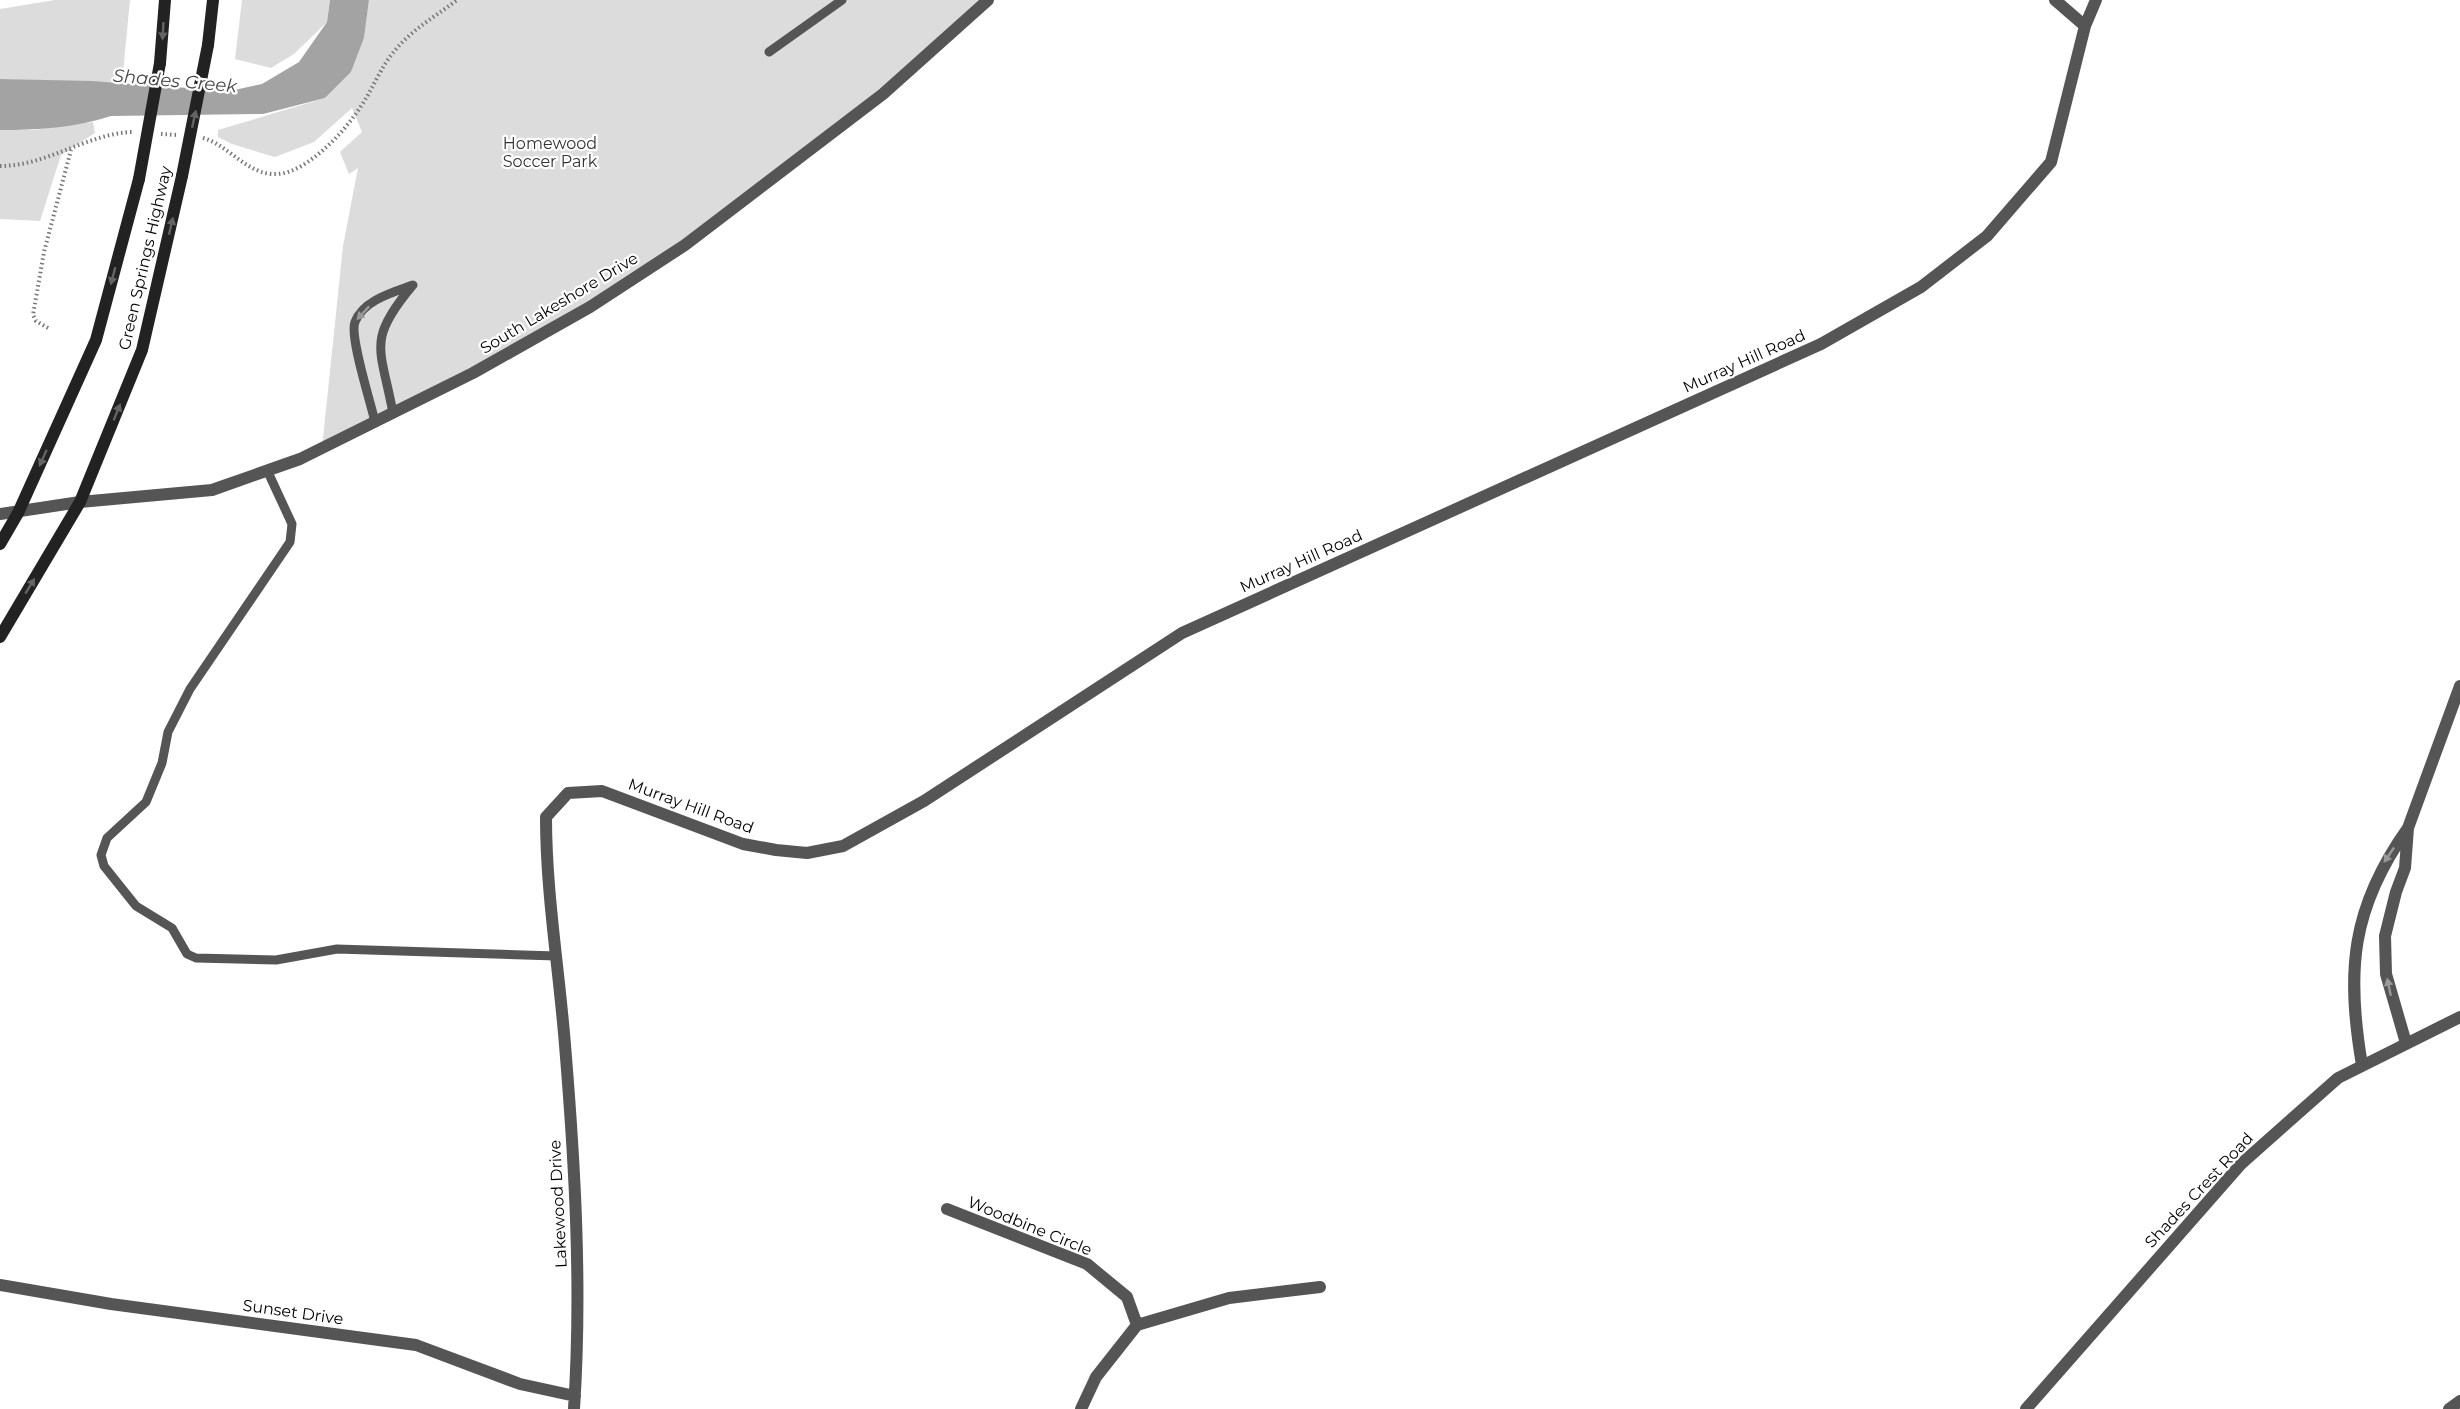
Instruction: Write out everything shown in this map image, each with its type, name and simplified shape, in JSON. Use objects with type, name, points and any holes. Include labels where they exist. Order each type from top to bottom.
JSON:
[{"type":"main road","name":"Green Springs Highway","points":[[0,544],[18,513],[96,340],[139,179],[160,63],[165,0]]},
{"type":"main road","name":"Green Springs Highway","points":[[0,636],[80,502],[142,350],[182,176],[208,45],[213,0]]},
{"type":"street","name":"South Lakeshore Drive","points":[[0,514],[80,502],[212,490],[300,459],[473,373],[590,307],[685,245],[883,94],[988,0]]},
{"type":"street","points":[[2055,0],[2085,26]]},
{"type":"street","name":"Murray Hill Road","points":[[560,998],[546,856],[546,817],[568,793],[602,791],[743,844],[807,853],[843,846],[924,801],[1182,633],[1821,344],[1921,287],[1987,236],[2051,162],[2085,26],[2096,0]]},
{"type":"street","points":[[2362,1065],[2354,1000],[2359,928],[2384,862],[2408,828],[2460,686]]},
{"type":"street","points":[[2406,1042],[2386,974],[2385,936],[2396,892],[2405,868],[2408,828]]},
{"type":"street","name":"Lakewood Drive","points":[[560,998],[579,1239],[574,1402]]},
{"type":"street","name":"Shades Crest Road","points":[[2026,1409],[2241,1164],[2338,1077],[2460,1017]]},
{"type":"street","name":"Woodbine Circle","points":[[947,1209],[1087,1264],[1127,1297],[1137,1325]]},
{"type":"street","name":"Sunset Drive","points":[[0,1285],[111,1304],[416,1345],[574,1402]]},
{"type":"street","points":[[1081,1409],[1096,1377],[1137,1325],[1229,1298],[1320,1287]]},
{"type":"street","points":[[2449,1409],[2460,1401]]},
{"type":"lane","points":[[769,52],[842,0]]},
{"type":"lane","points":[[375,422],[356,342],[354,322],[362,312],[384,296],[413,285],[386,320],[381,336],[380,350],[393,413]]},
{"type":"lane","points":[[267,470],[292,524],[290,542],[190,689],[168,732],[153,790],[146,802],[107,838],[101,855],[104,866],[136,906],[172,928],[188,954],[196,958],[276,960],[337,949],[556,956]]},
{"type":"path","points":[[378,76],[406,38],[457,0]]},
{"type":"path","points":[[48,328],[36,321],[33,315],[44,252],[71,150]]},
{"type":"green space","points":[[55,0],[130,0],[122,83],[0,79],[0,9]]},
{"type":"green space","points":[[242,0],[330,0],[327,22],[294,54],[271,68],[235,59]]},
{"type":"green space","name":"Homewood Soccer Park","points":[[369,0],[987,0],[918,62],[706,229],[555,327],[322,448],[343,246],[358,168],[349,174],[340,152],[362,132],[352,108],[314,142],[275,157],[232,144],[218,137],[218,130],[325,98],[351,72],[364,38]]},
{"type":"green space","points":[[93,122],[95,133],[61,155],[40,221],[0,219],[0,130],[33,130]]},
{"type":"shaded area","points":[[330,0],[369,0],[364,38],[351,72],[325,98],[263,114],[111,116],[56,127],[0,130],[0,79],[91,81],[230,91],[262,84],[299,62],[327,22]]},
{"type":"water label","name":"Shades Creek","points":[[175,81]]}]
